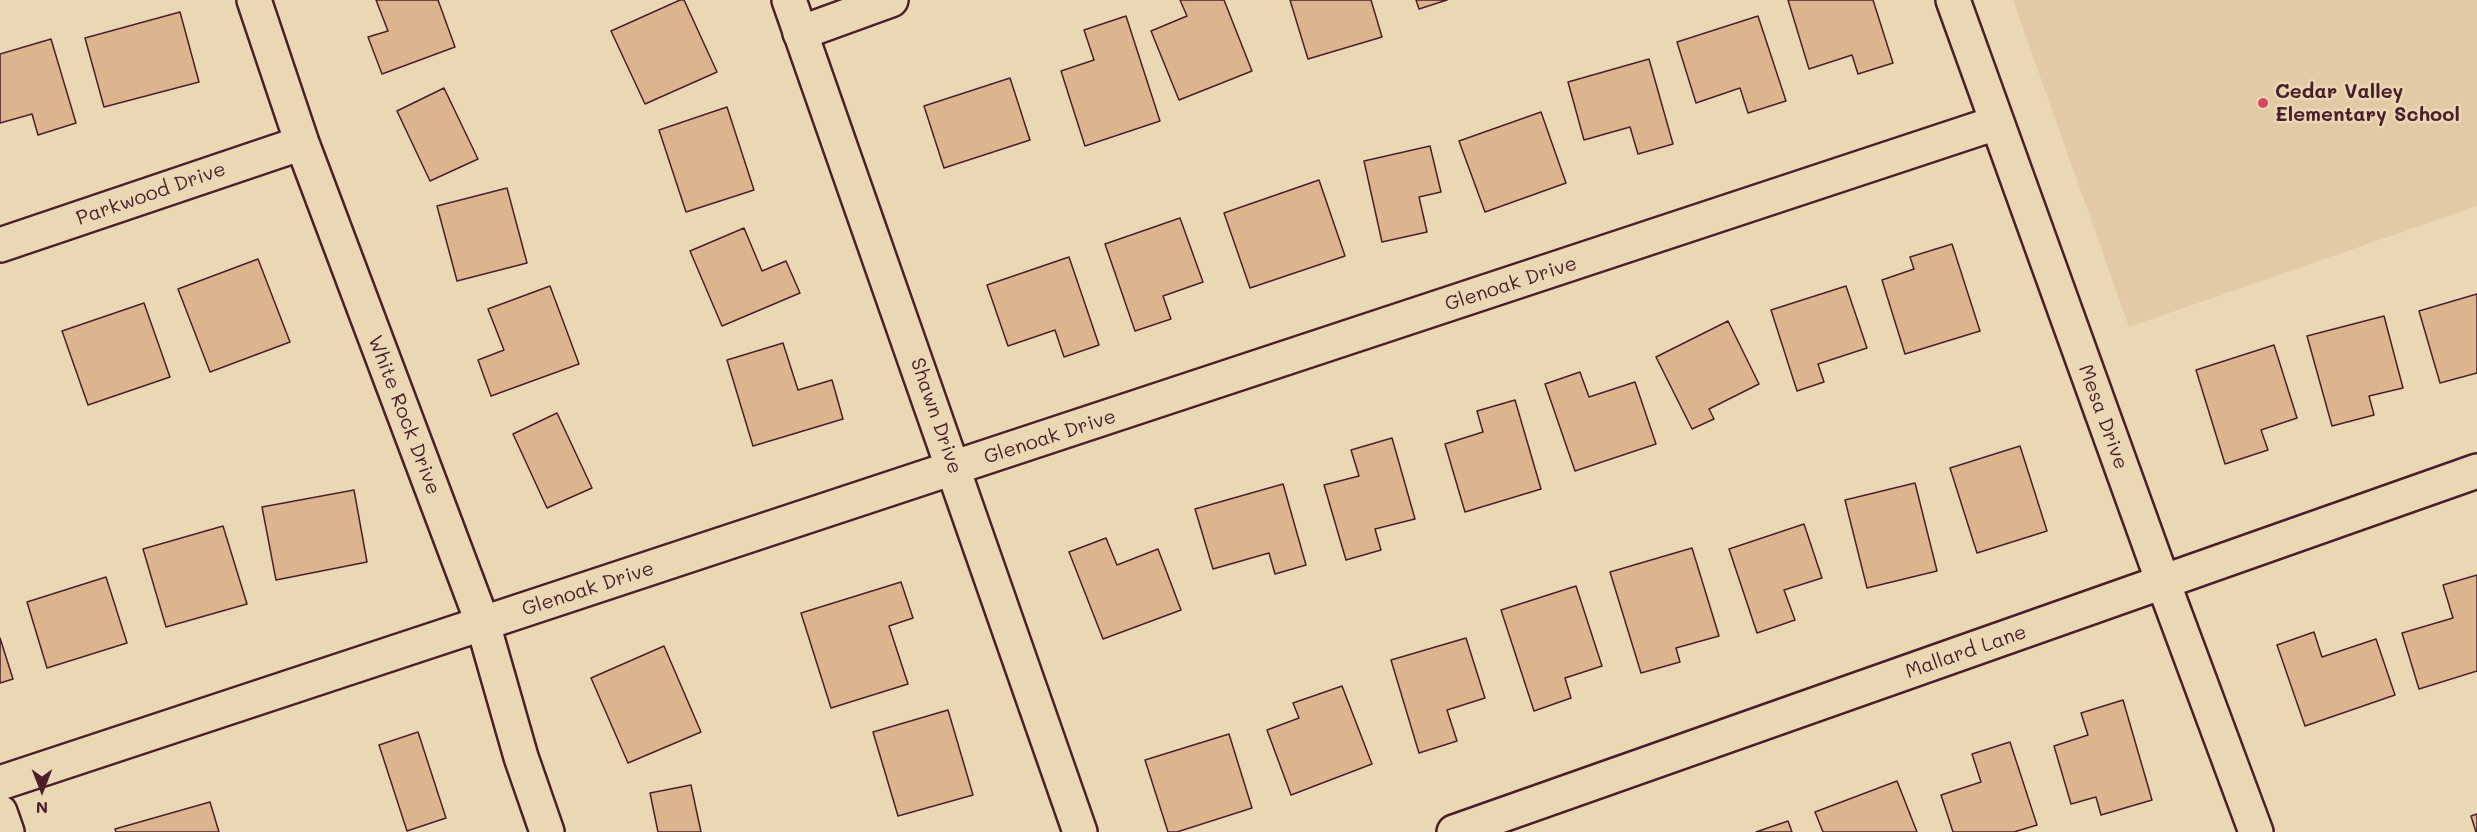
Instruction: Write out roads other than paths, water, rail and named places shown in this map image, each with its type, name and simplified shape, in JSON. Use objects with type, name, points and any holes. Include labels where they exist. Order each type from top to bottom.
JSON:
[{"type":"street","name":"White Rock Drive","points":[[254,0],[302,142],[483,624],[521,757],[547,832]]},
{"type":"street","name":"Shawn Drive","points":[[789,0],[955,468],[1080,832]]},
{"type":"street","points":[[800,33],[891,0]]},
{"type":"street","name":"Mesa Drive","points":[[1953,0],[2163,582],[2256,832]]},
{"type":"street","name":"Glenoak Drive","points":[[0,783],[1996,123]]},
{"type":"street","name":"Parkwood Drive","points":[[0,245],[302,142]]},
{"type":"street","name":"Mallard Lane","points":[[1454,832],[2477,471]]},
{"type":"street","points":[[0,812],[7,832]]},
{"type":"place","name":"Cedar Valley Elementary School","points":[[2263,103]]}]
